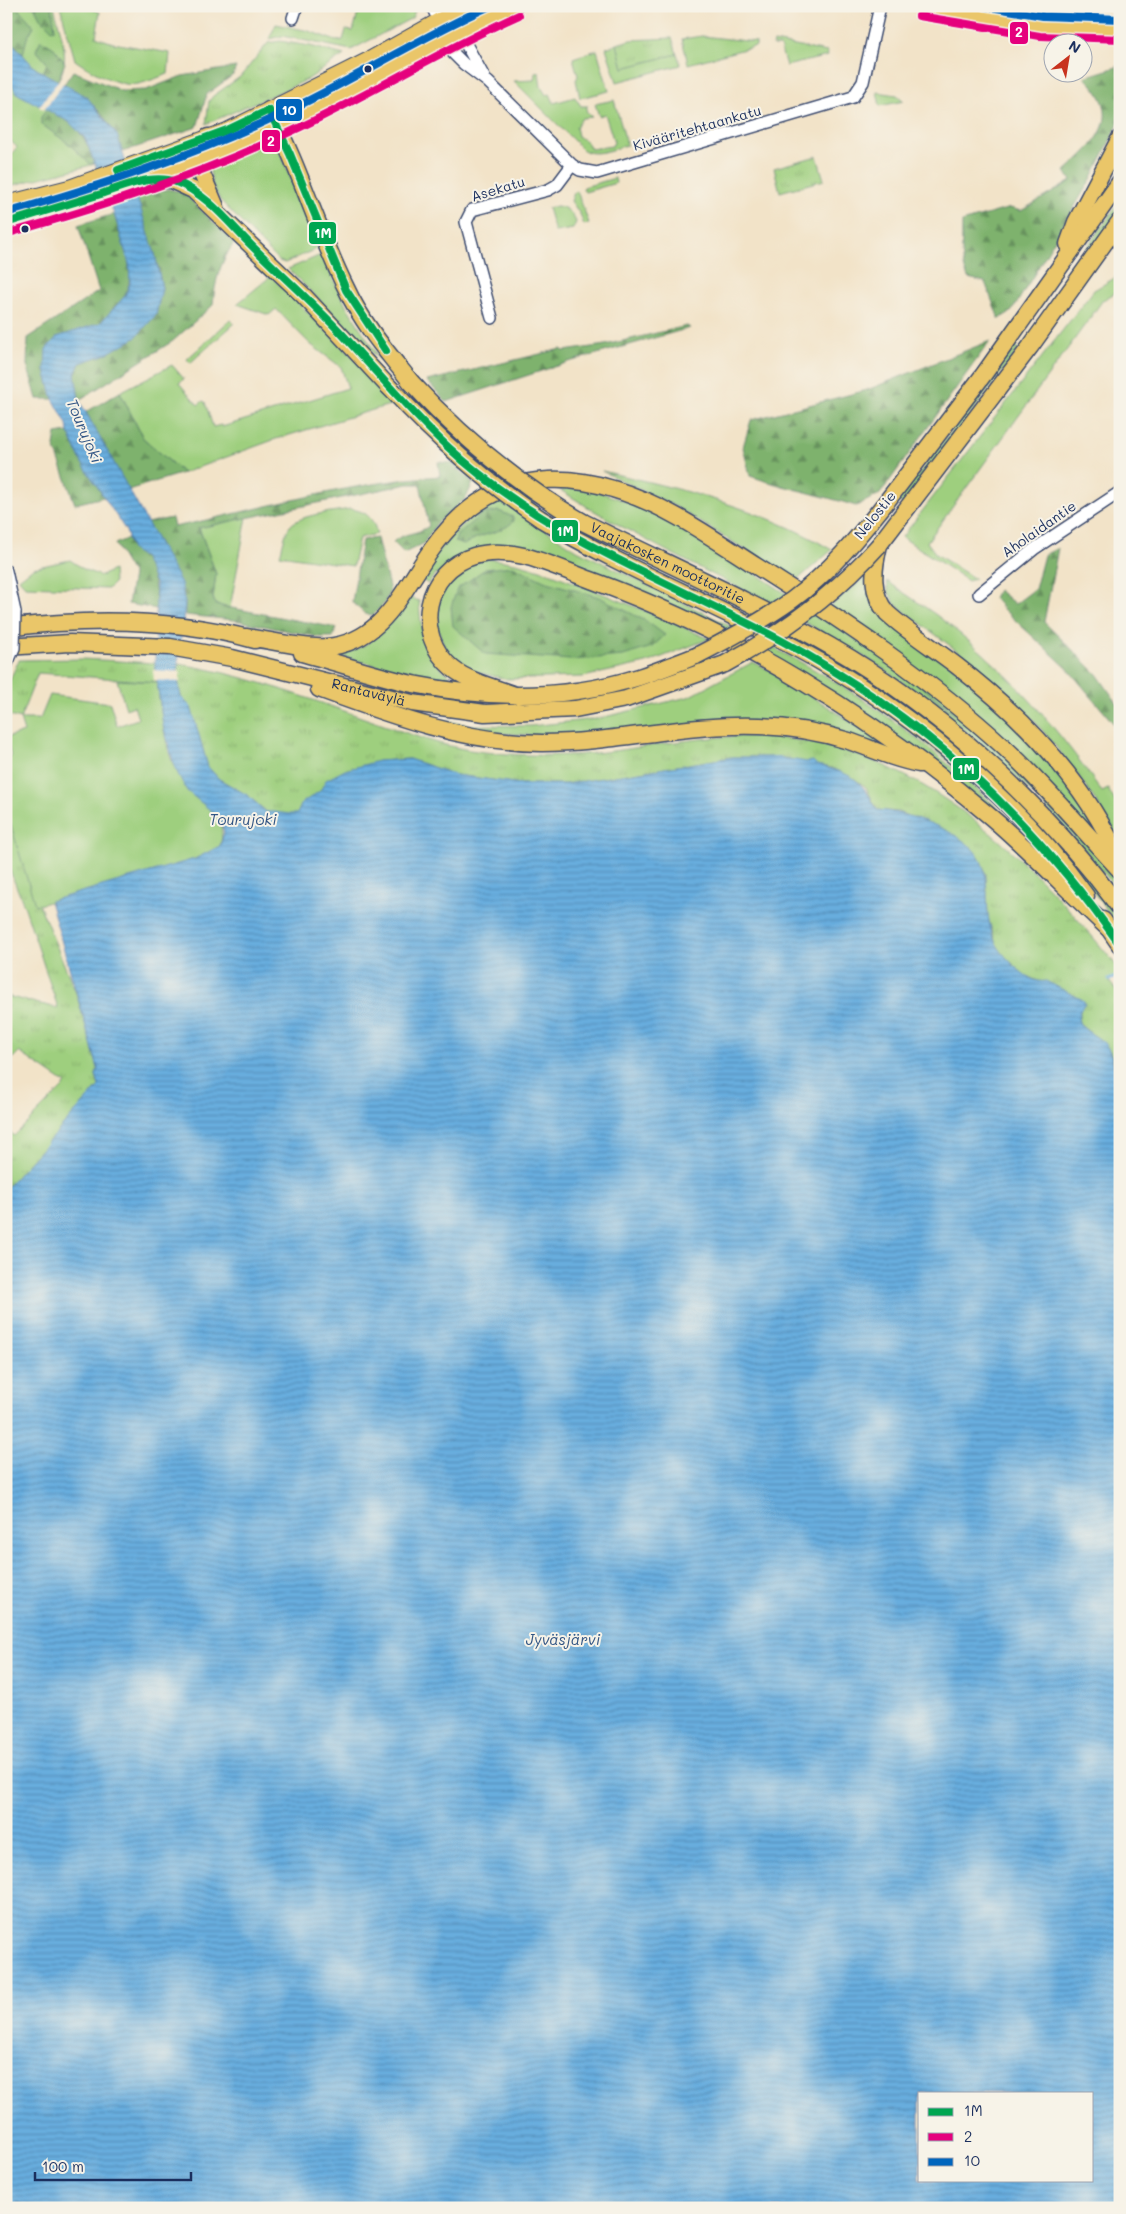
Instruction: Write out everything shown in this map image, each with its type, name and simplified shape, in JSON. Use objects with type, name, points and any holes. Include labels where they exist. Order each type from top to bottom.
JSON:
[{"type":"highway","name":"Vaajakosken moottoritie","points":[[269,110],[278,127],[346,290],[366,323],[411,382],[438,412],[496,463],[545,499],[583,522],[822,641],[886,681],[946,726],[1007,779],[1074,849],[1120,908]]},
{"type":"highway","points":[[208,137],[202,174],[220,214]]},
{"type":"highway","points":[[1064,260],[1076,222],[1120,138]]},
{"type":"highway","name":"Vaajakosken moottoritie","points":[[169,176],[193,190],[220,214],[304,296],[453,452],[484,479],[541,519],[638,573],[820,662],[898,713],[957,760],[1005,803],[1063,868],[1120,945]]},
{"type":"highway","points":[[146,180],[169,176]]},
{"type":"highway","name":"Nelostie","points":[[518,696],[599,687],[638,678],[696,656],[741,633],[793,599],[855,541],[887,501],[984,374],[1120,182]]},
{"type":"highway","name":"Nelostie","points":[[725,664],[760,646],[810,610],[839,586],[879,545],[1030,347],[1120,221]]},
{"type":"highway","points":[[1088,268],[1120,242]]},
{"type":"highway","points":[[246,637],[324,648],[349,644],[373,630],[395,607],[444,533],[472,507],[488,497],[508,486],[528,482],[566,480],[611,488],[633,495],[671,514],[808,599],[900,661],[965,711],[1007,749],[1056,798],[1120,870]]},
{"type":"highway","points":[[879,545],[874,567],[874,589],[881,606],[894,620],[957,665],[1011,712],[1074,784],[1111,840],[1120,860]]},
{"type":"highway","points":[[518,696],[463,676],[451,667],[432,640],[428,622],[432,594],[449,569],[470,557],[501,553],[516,554],[617,590],[737,645],[781,670],[879,730],[925,765],[1014,837],[1108,928]]},
{"type":"highway","name":"Rantaväylä","points":[[6,628],[68,622],[142,623],[202,629],[246,637],[412,684],[470,693],[518,696]]},
{"type":"highway","name":"Rantaväylä","points":[[6,647],[70,643],[139,644],[200,651],[412,703],[485,713],[575,709],[626,699],[725,664]]},
{"type":"highway","points":[[232,658],[368,707],[451,732],[493,740],[540,743],[596,741],[698,728],[761,726],[826,735],[870,748],[896,760],[925,765]]},
{"type":"main road","points":[[169,176],[278,127],[446,37],[515,6]]},
{"type":"main road","points":[[921,6],[1005,21],[1061,27],[1120,30]]},
{"type":"main road","points":[[6,203],[68,187],[208,137],[269,110],[369,59],[435,13],[456,8]]},
{"type":"main road","points":[[6,223],[71,205],[146,180]]},
{"type":"street","points":[[293,18],[297,6]]},
{"type":"street","name":"Kivääritehtaankatu","points":[[435,13],[454,53],[464,64],[486,80],[572,165],[580,170],[597,173],[853,97],[863,82],[880,6]]},
{"type":"street","points":[[1057,6],[1061,27]]},
{"type":"street","points":[[1061,27],[1066,6]]},
{"type":"street","name":"Kivääritehtaankatu","points":[[456,8],[461,30],[486,80]]},
{"type":"street","name":"Asekatu","points":[[492,318],[466,222],[468,216],[472,210],[548,190],[557,185],[572,165]]},
{"type":"street","name":"Aholaidantie","points":[[979,594],[1034,549],[1120,492]]},
{"type":"street","points":[[6,571],[15,612],[14,648],[6,666]]},
{"type":"green space","points":[[6,6],[54,6],[64,55],[62,73],[57,82],[35,68],[6,36]]},
{"type":"green space","points":[[6,6],[16,6],[34,26],[27,38],[23,54],[6,36]]},
{"type":"green space","points":[[34,6],[52,6],[55,29],[52,30],[40,18]]},
{"type":"green space","points":[[60,6],[95,6],[94,10],[100,12],[96,37],[113,43],[170,53],[168,74],[131,85],[114,81],[81,64],[75,60]]},
{"type":"green space","points":[[360,6],[417,6],[412,18],[351,50],[282,36],[269,39],[276,24],[309,31],[336,41],[343,40],[346,30],[353,31]]},
{"type":"green space","points":[[702,36],[756,42],[756,46],[688,64],[682,39]]},
{"type":"green space","points":[[672,38],[677,54],[623,68],[617,44],[630,40]]},
{"type":"green space","points":[[41,40],[54,48],[65,63],[57,82],[43,73],[47,63],[36,50]]},
{"type":"green space","points":[[280,41],[310,46],[344,55],[307,80],[206,124],[209,101],[213,96],[240,77],[268,43]]},
{"type":"green space","points":[[774,42],[827,52],[828,56],[786,66],[780,46],[773,46]]},
{"type":"green space","points":[[617,44],[623,68],[677,54],[681,65],[617,82],[606,48]]},
{"type":"green space","points":[[597,50],[609,91],[580,98],[576,80],[578,76],[573,58]]},
{"type":"green space","points":[[1120,66],[1120,121],[1091,179],[1012,311],[999,319],[985,282],[968,278],[965,271],[962,222],[1010,208],[1021,211],[1071,181],[1065,171],[1097,139],[1103,127],[1105,116],[1103,104],[1097,91],[1089,82],[1094,82],[1094,74]]},
{"type":"green space","points":[[236,67],[233,75],[207,94],[197,127],[122,152],[113,130],[100,112],[84,97],[64,84],[73,71],[122,91],[146,90],[182,76]]},
{"type":"green space","points":[[539,72],[541,87],[546,95],[550,94],[554,103],[575,97],[581,106],[588,106],[586,108],[587,113],[592,117],[582,118],[576,127],[578,136],[587,142],[591,149],[612,146],[614,142],[605,114],[599,116],[595,104],[614,100],[627,145],[598,153],[587,152],[582,149],[514,81],[534,80],[535,73]]},
{"type":"green space","points":[[6,77],[18,94],[48,108],[85,138],[95,164],[6,187],[6,161],[17,147],[6,137]]},
{"type":"green space","points":[[877,92],[897,95],[904,101],[880,106]]},
{"type":"green space","points":[[48,108],[78,130],[87,143],[95,163],[90,164],[69,144],[41,124],[41,117]]},
{"type":"green space","points":[[265,140],[273,140],[278,146],[318,248],[285,263],[279,261],[220,200],[213,186],[209,167],[212,162]]},
{"type":"green space","points":[[817,156],[824,180],[780,192],[774,168]]},
{"type":"green space","points":[[615,178],[616,183],[585,192],[583,190],[584,187]]},
{"type":"green space","points":[[168,189],[183,192],[234,243],[219,272],[213,305],[173,341],[79,400],[75,374],[80,363],[106,354],[156,315],[162,288],[155,254],[136,197]]},
{"type":"green space","points":[[577,191],[589,223],[584,225],[580,214],[571,201],[574,193]]},
{"type":"green space","points":[[1120,201],[1119,211],[1081,263],[1077,261]]},
{"type":"green space","points":[[557,206],[566,209],[573,216],[576,222],[573,229],[555,232],[548,208]]},
{"type":"green space","points":[[114,214],[128,259],[130,272],[129,284],[124,297],[115,309],[96,325],[57,337],[45,370],[53,399],[37,399],[27,365],[28,338],[99,291],[78,225]]},
{"type":"green space","points":[[321,255],[347,307],[381,361],[288,269]]},
{"type":"green space","points":[[1120,275],[1120,290],[1103,300],[927,542],[936,554],[975,579],[968,581],[902,537],[1094,290]]},
{"type":"green space","points":[[271,276],[353,357],[393,404],[276,439],[183,473],[143,438],[120,392],[172,365],[184,379],[179,383],[198,405],[203,401],[205,402],[213,427],[221,425],[222,427],[348,388],[341,367],[310,344],[276,309],[269,315],[237,304]]},
{"type":"green space","points":[[230,320],[234,324],[190,363],[187,359]]},
{"type":"green space","points":[[687,326],[690,328],[572,361],[446,402],[427,381],[561,349],[564,351],[605,345]]},
{"type":"green space","points":[[990,341],[880,494],[856,506],[750,476],[743,447],[751,420],[867,390]]},
{"type":"green space","points":[[1016,346],[1019,349],[903,504],[898,501]]},
{"type":"green space","points":[[120,392],[143,438],[183,473],[128,490],[86,412]]},
{"type":"green space","points":[[68,432],[82,463],[104,497],[75,504],[54,446],[56,434]]},
{"type":"green space","points":[[438,462],[453,463],[473,483],[466,498],[437,523],[423,544],[404,553],[393,542],[429,526],[420,484],[408,484],[199,528],[216,574],[213,598],[216,605],[337,628],[333,637],[318,637],[234,620],[185,615],[185,603],[146,523],[172,518],[174,527],[339,490],[406,479],[440,476]]},
{"type":"green space","points":[[602,471],[720,501],[778,522],[832,550],[796,581],[676,507]]},
{"type":"green space","points":[[557,488],[591,489],[667,516],[897,666],[1004,753],[1104,862],[1120,883],[1120,893],[1089,855],[1024,784],[989,751],[914,690],[833,638],[624,528]]},
{"type":"green space","points":[[499,500],[577,550],[734,628],[723,634],[516,549],[435,574],[428,584],[419,578],[454,533],[474,515]]},
{"type":"green space","points":[[350,509],[368,516],[377,534],[359,538],[353,566],[280,555],[286,533],[295,522],[309,516]]},
{"type":"green space","points":[[499,511],[513,517],[514,521],[502,529],[476,538],[464,545],[455,542],[457,535],[481,514]]},
{"type":"green space","points":[[247,517],[230,608],[216,605],[213,598],[216,574],[199,528]]},
{"type":"green space","points":[[128,538],[134,550],[145,559],[151,571],[157,609],[128,604],[133,575],[115,544]]},
{"type":"green space","points":[[377,538],[390,591],[384,604],[373,615],[365,614],[352,602],[362,540]]},
{"type":"green space","points":[[1058,548],[1044,622],[1097,674],[1120,707],[1120,731],[1067,668],[1004,610],[994,598],[998,590],[1015,604],[1035,589],[1044,555]]},
{"type":"green space","points":[[484,559],[511,562],[550,573],[649,612],[709,639],[646,663],[583,677],[506,679],[464,668],[448,656],[435,621],[435,608],[442,588],[457,571]]},
{"type":"green space","points":[[70,560],[85,570],[101,576],[113,570],[114,583],[108,589],[25,586],[19,579],[33,568]]},
{"type":"green space","points":[[513,566],[544,581],[599,597],[646,621],[665,635],[652,647],[623,656],[571,660],[485,654],[453,626],[451,607],[457,589],[485,569]]},
{"type":"green space","points":[[867,575],[869,589],[1005,714],[1058,772],[1104,839],[1095,835],[829,607]]},
{"type":"green space","points":[[887,581],[937,616],[975,646],[1034,704],[1102,792],[1108,789],[1120,810],[1120,840],[1074,770],[1033,720],[990,678],[895,604],[888,591]]},
{"type":"green space","points":[[408,597],[419,601],[424,639],[432,657],[448,675],[460,684],[436,681],[336,655],[359,648],[378,635]]},
{"type":"green space","points":[[795,635],[888,693],[932,725],[974,760],[1014,797],[1087,877],[1120,921],[1120,928],[1090,887],[1048,838],[793,639]]},
{"type":"green space","points":[[773,648],[841,685],[873,706],[935,753],[993,804],[1020,831],[1017,833],[764,655]]},
{"type":"green space","points":[[82,659],[155,663],[157,682],[38,673],[20,719],[6,715],[6,688],[19,660]]},
{"type":"green space","points":[[753,662],[779,675],[898,752],[826,730],[564,737],[478,732],[418,715],[470,725],[530,726],[596,719],[688,697]]},
{"type":"green space","points":[[179,664],[249,680],[423,738],[469,750],[517,755],[573,755],[723,737],[786,739],[845,751],[899,772],[949,802],[996,838],[1040,878],[1120,970],[1120,974],[1109,981],[1120,995],[1120,1088],[1110,1051],[1104,1043],[1085,1029],[1078,1021],[1083,1000],[1024,975],[998,949],[988,918],[986,874],[970,846],[954,835],[898,812],[877,810],[866,787],[853,778],[831,768],[777,757],[733,757],[566,784],[521,784],[456,775],[409,759],[379,761],[367,765],[305,836],[267,812],[247,795],[219,779],[208,767],[191,708],[181,697],[177,674]]},
{"type":"green space","points":[[117,680],[157,682],[163,726],[171,760],[182,778],[215,812],[220,822],[222,833],[220,846],[195,859],[35,906],[6,809],[6,759],[11,757],[6,738],[24,732],[20,719],[40,719],[50,695],[110,703],[117,726],[138,719],[134,706],[126,709]]},
{"type":"green space","points":[[6,809],[35,905],[39,904],[76,993],[98,1068],[96,1075],[99,1086],[6,1188],[6,1129],[14,1136],[66,1084],[19,1052],[6,1065],[6,996],[58,1008],[25,908],[6,861]]},
{"type":"water","name":"Jyväsjärvi","points":[[6,36],[35,68],[87,97],[117,135],[155,254],[162,288],[156,315],[135,338],[106,354],[80,363],[75,374],[79,400],[181,583],[185,603],[177,674],[181,697],[191,707],[208,767],[219,779],[247,795],[266,812],[297,814],[302,803],[320,791],[326,780],[345,770],[378,761],[409,759],[456,775],[521,784],[566,784],[733,757],[777,757],[807,762],[813,761],[817,765],[839,771],[854,779],[866,791],[877,810],[919,819],[934,825],[962,840],[973,849],[983,867],[990,927],[1002,953],[1028,977],[1039,981],[1046,981],[1083,1000],[1085,1003],[1079,1012],[1078,1019],[1086,1030],[1105,1044],[1109,1050],[1120,1088],[1120,2208],[6,2208],[6,1188],[99,1086],[96,1075],[98,1068],[50,901],[195,859],[220,846],[224,832],[220,818],[187,791],[175,768],[163,725],[155,666],[156,585],[144,558],[132,550],[126,531],[82,463],[68,432],[67,424],[53,399],[45,370],[46,349],[57,337],[100,323],[125,296],[130,283],[129,264],[114,214],[85,138],[69,122],[18,94],[6,77]]},
{"type":"pier","points":[[59,80],[64,82],[44,110],[39,107]]},
{"type":"pier","points":[[153,670],[180,672],[180,682],[154,680]]},
{"type":"waterway","points":[[1109,980],[1116,977]]},
{"type":"ferry route","points":[[6,2199],[38,2208]]},
{"type":"transit line","name":"10","points":[[6,213],[146,169],[248,129],[333,88],[463,18],[490,6]]},
{"type":"transit line","name":"10","points":[[984,6],[1043,16],[1120,19]]},
{"type":"transit line","name":"2","points":[[9,233],[81,212],[187,176],[256,148],[319,118],[461,43],[519,15]]},
{"type":"transit line","name":"2","points":[[919,16],[1040,36],[1120,39]]},
{"type":"transit line","name":"1M","points":[[269,110],[290,154],[346,290],[386,351]]},
{"type":"transit line","name":"1M","points":[[118,170],[227,130],[269,110]]},
{"type":"transit line","name":"1M","points":[[6,223],[148,180],[162,179],[173,181],[197,193],[216,209],[342,334],[434,434],[485,479],[525,507],[566,532],[608,555],[782,641],[833,670],[881,702],[969,772],[1010,811],[1085,898],[1120,945]]},
{"type":"water label","name":"Tourujoki","points":[[84,431]]},
{"type":"water label","name":"Tourujoki","points":[[243,820]]}]
